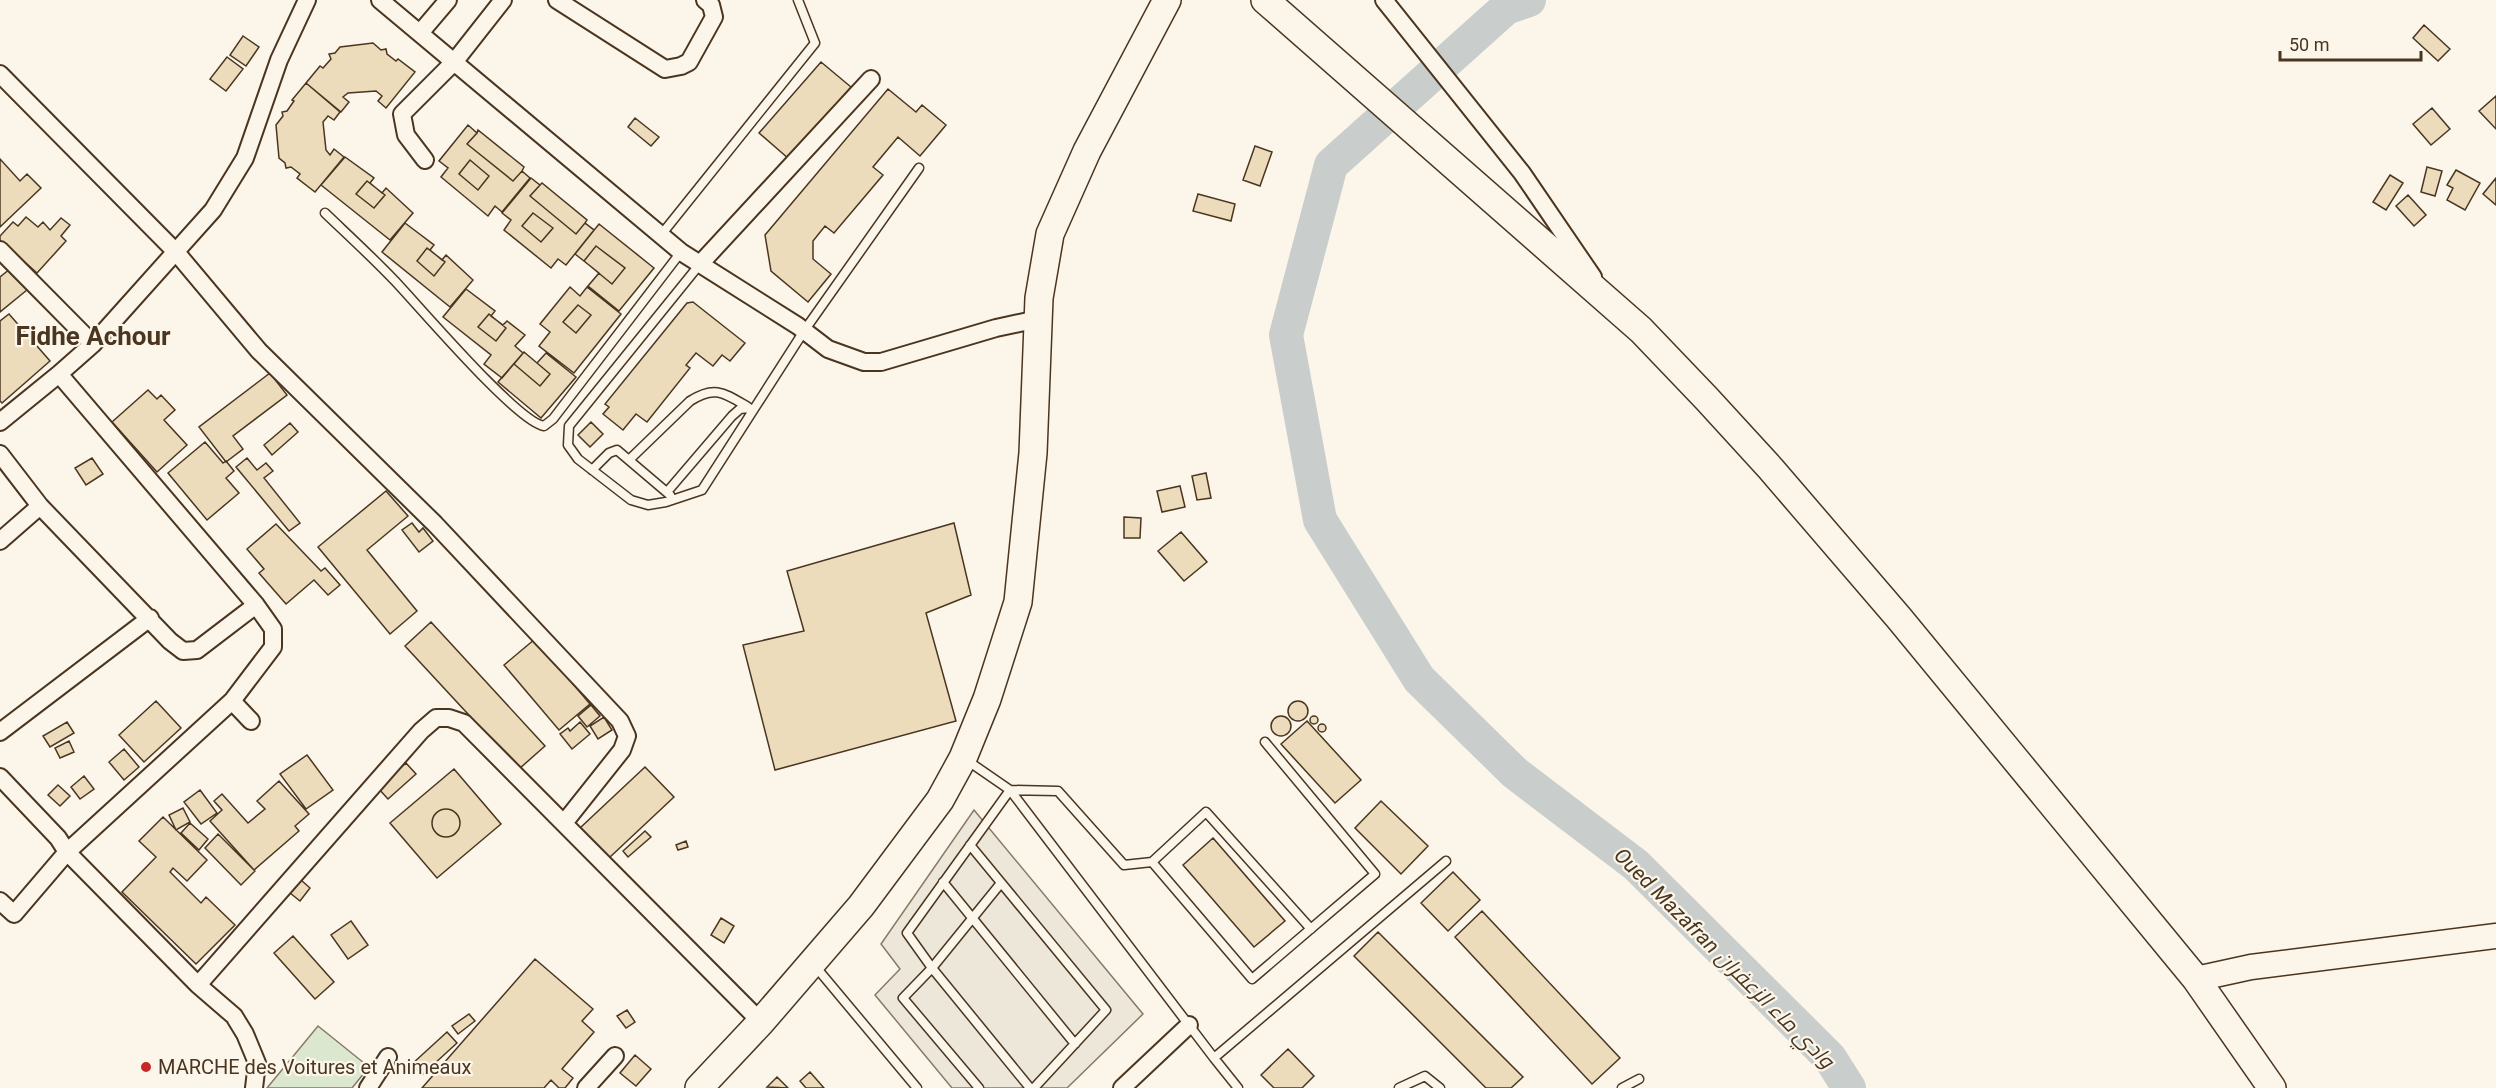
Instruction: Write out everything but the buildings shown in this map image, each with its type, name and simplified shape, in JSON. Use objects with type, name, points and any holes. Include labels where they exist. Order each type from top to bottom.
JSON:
[{"type":"main road","points":[[699,1088],[761,1022],[861,906],[940,800],[963,758],[987,699],[1018,602],[1033,453],[1039,298],[1050,234],[1087,151],[1167,0]]},
{"type":"main road","points":[[1270,5],[1641,330],[1772,469],[1899,618],[2196,979],[2272,1088]]},
{"type":"main road","points":[[2196,979],[2251,967],[2496,936]]},
{"type":"street","points":[[0,422],[93,344],[213,210],[245,158],[279,60],[307,0]]},
{"type":"street","points":[[381,0],[681,252],[804,331],[828,349],[864,362],[881,362],[996,328],[1038,319]]},
{"type":"street","points":[[420,33],[448,0]]},
{"type":"street","points":[[425,160],[406,135],[402,114],[455,61],[503,0]]},
{"type":"street","points":[[557,0],[665,69],[689,62],[714,17],[711,5],[705,0]]},
{"type":"street","points":[[1384,0],[1522,173],[1611,304]]},
{"type":"street","points":[[0,74],[176,252],[259,351],[435,524],[620,721],[627,736],[622,750],[564,823]]},
{"type":"street","points":[[700,264],[871,79]]},
{"type":"street","points":[[0,250],[93,344]]},
{"type":"street","points":[[0,901],[14,914],[67,852],[232,702],[273,647],[273,629],[256,605],[59,374]]},
{"type":"street","points":[[0,454],[40,506],[170,641],[183,651],[197,650],[256,605]]},
{"type":"street","points":[[0,541],[40,506]]},
{"type":"street","points":[[0,732],[150,618]]},
{"type":"street","points":[[232,702],[251,721]]},
{"type":"street","points":[[198,985],[421,731],[436,718],[449,718],[464,723],[761,1022]]},
{"type":"street","points":[[0,777],[58,838],[67,852],[198,985],[234,1016],[245,1034],[257,1063],[254,1088]]},
{"type":"street","points":[[1122,1088],[1189,1025]]},
{"type":"street","points":[[586,1088],[615,1056]]},
{"type":"street","points":[[368,1088],[388,1057]]},
{"type":"lane","points":[[661,235],[815,43],[798,0]]},
{"type":"lane","points":[[700,264],[569,426],[568,445],[578,459],[631,500],[648,505],[702,490],[751,408],[919,168]]},
{"type":"lane","points":[[325,213],[392,278],[511,406],[537,425],[544,426],[560,410],[681,252]]},
{"type":"lane","points":[[630,459],[690,401],[701,394],[715,391],[726,394],[751,408]]},
{"type":"lane","points":[[667,492],[732,416],[740,409],[751,408]]},
{"type":"lane","points":[[592,470],[609,453],[617,450],[675,499]]},
{"type":"lane","points":[[1152,862],[1252,979],[1375,874],[1265,742]]},
{"type":"lane","points":[[963,758],[1010,790],[1238,1088]]},
{"type":"lane","points":[[1010,790],[907,933],[932,968],[1030,1088]]},
{"type":"lane","points":[[1010,790],[1058,791],[1124,865],[1152,862],[1206,812],[1311,929]]},
{"type":"lane","points":[[970,845],[1106,1010],[1034,1088]]},
{"type":"lane","points":[[1214,1058],[1446,861]]},
{"type":"lane","points":[[943,882],[1075,1044]]},
{"type":"lane","points":[[979,1088],[903,998],[932,968],[1001,883]]},
{"type":"lane","points":[[813,963],[917,1088]]},
{"type":"lane","points":[[1399,1088],[1425,1076],[1440,1088]]},
{"type":"lane","points":[[1622,1088],[1639,1079]]},
{"type":"green space","points":[[318,1026],[369,1067],[352,1088],[267,1088]]},
{"type":"shaded area","points":[[974,810],[1143,1014],[1067,1088],[952,1088],[875,995],[900,969],[881,944]]},
{"type":"waterway","name":"Oued Mazafran وادي ماء الزعفران","points":[[1529,0],[1506,8],[1331,165],[1286,335],[1320,520],[1419,679],[1515,773],[1636,865],[1830,1058],[1849,1088]]},
{"type":"place","name":"MARCHE des Voitures et Animeaux","points":[[146,1067]]},
{"type":"district","name":"Fidhe Achour","points":[[93,336]]}]
